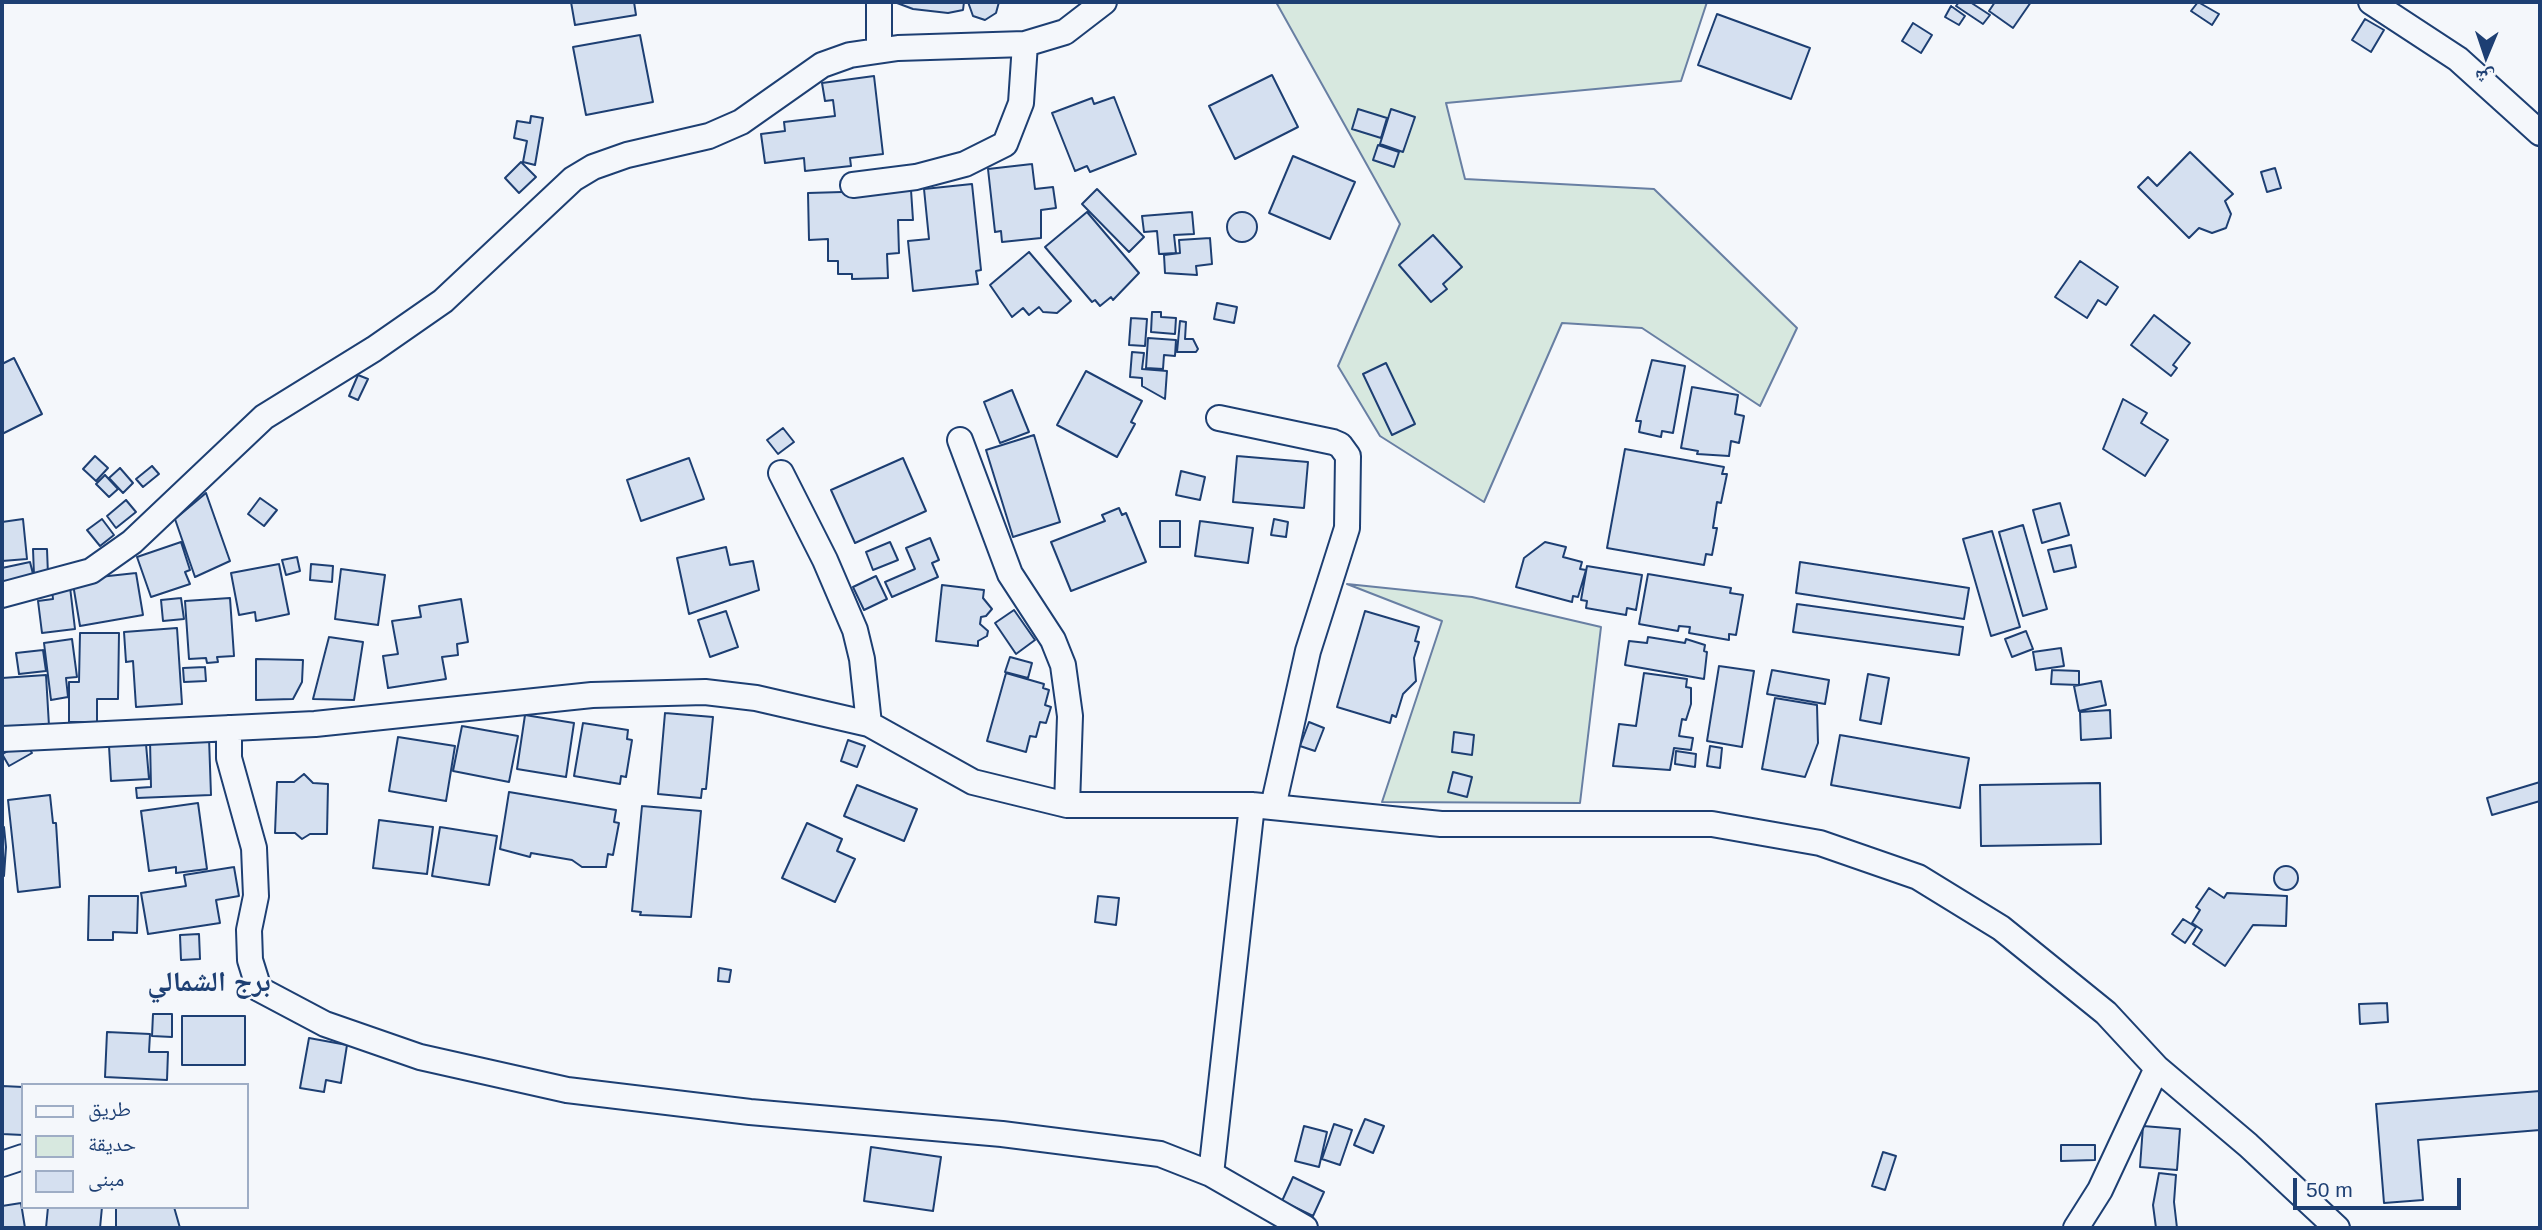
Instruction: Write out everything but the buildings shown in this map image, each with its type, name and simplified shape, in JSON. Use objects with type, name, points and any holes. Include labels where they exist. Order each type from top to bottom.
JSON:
[{"type":"street","points":[[879,2],[880,50]]},
{"type":"street","points":[[2,595],[92,571],[132,542],[264,417],[374,349],[443,301],[573,179],[626,155],[709,136],[741,122],[821,65],[850,55],[880,50],[1025,44],[1065,32],[1104,2]]},
{"type":"street","points":[[2371,2],[2458,59],[2540,133]]},
{"type":"street","points":[[853,185],[916,177],[965,164],[1005,144],[1021,103],[1025,44]]},
{"type":"street","points":[[1211,1174],[1263,806],[1347,528],[1348,456],[1340,445],[1333,442],[1219,418]]},
{"type":"street","points":[[960,440],[1010,574],[1053,640],[1063,665],[1070,716],[1067,805]]},
{"type":"street","points":[[781,473],[830,571],[855,630],[862,659],[869,724]]},
{"type":"street","points":[[2,739],[329,723],[592,695],[679,692],[756,698],[869,724],[973,782],[1067,805],[1263,806],[1441,824],[1712,824],[1820,844],[1917,877],[2001,928],[2106,1013],[2157,1068],[2248,1145],[2337,1228]]},
{"type":"street","points":[[229,729],[229,758],[254,848],[256,897],[249,929],[250,960],[259,989],[325,1024],[420,1057],[567,1090],[750,1112],[1107,1145],[1160,1154],[1211,1174],[1306,1228]]},
{"type":"street","points":[[2076,1228],[2100,1190],[2157,1068]]},
{"type":"street","points":[[2,1164],[21,1158]]},
{"type":"green space","points":[[1276,2],[1707,2],[1681,81],[1446,103],[1465,179],[1654,189],[1797,328],[1760,406],[1642,328],[1562,323],[1484,502],[1380,436],[1338,366],[1400,224]]},
{"type":"green space","points":[[1347,584],[1472,597],[1601,627],[1580,803],[1382,802],[1442,621]]},
{"type":"district","name":"برج الشمالي","points":[[209,983]]}]
